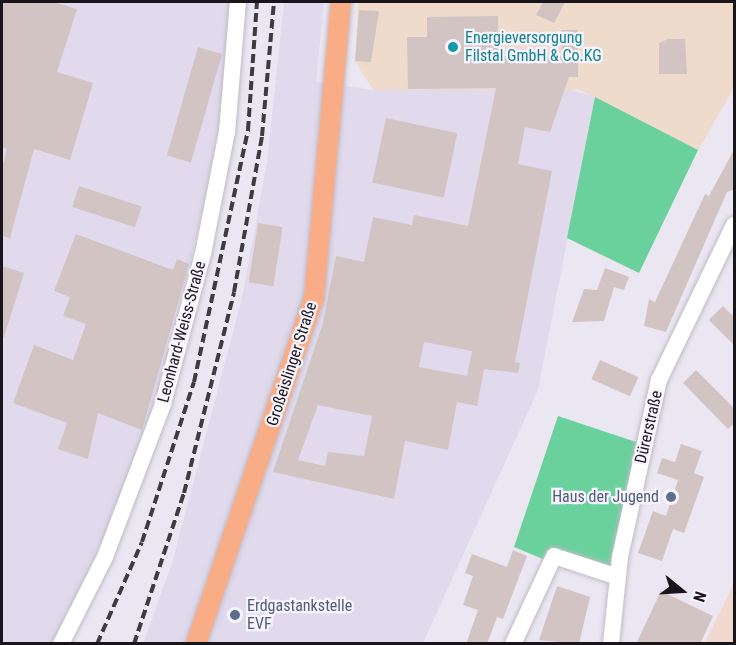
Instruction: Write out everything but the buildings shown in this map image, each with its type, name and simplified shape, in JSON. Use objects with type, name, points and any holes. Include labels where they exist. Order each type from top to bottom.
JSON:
[{"type":"main road","name":"Großeislinger Straße","points":[[196,644],[314,298],[341,2]]},
{"type":"street","name":"Leonhard-Weiss-Straße","points":[[61,644],[105,557],[163,404],[203,254],[227,132],[238,2]]},
{"type":"street","name":"Dürerstraße","points":[[611,644],[618,577],[659,380],[735,225]]},
{"type":"street","points":[[513,644],[554,556],[618,577]]},
{"type":"shaded area","points":[[2,2],[231,2],[230,55],[208,186],[155,407],[111,523],[52,643],[2,643]]},
{"type":"shaded area","points":[[284,2],[324,2],[316,82],[373,90],[562,87],[595,97],[538,390],[423,643],[143,644],[172,563],[242,298],[267,163]]},
{"type":"shaded area","name":"Energieversorgung Filstal GmbH & Co.KG","points":[[358,2],[734,2],[734,88],[698,150],[580,90],[373,90],[355,61]]},
{"type":"shaded area","points":[[734,583],[734,643],[705,643]]},
{"type":"green space","points":[[595,97],[698,150],[639,273],[567,238]]},
{"type":"green space","points":[[558,416],[639,443],[613,570],[552,549],[543,559],[514,547]]},
{"type":"railway","points":[[97,644],[142,542],[194,382],[248,130],[257,2]]},
{"type":"railway","points":[[134,644],[184,493],[234,292],[262,136],[274,2]]},
{"type":"place","name":"Energieversorgung Filstal GmbH & Co.KG","points":[[453,47]]},
{"type":"place","name":"Haus der Jugend","points":[[671,497]]},
{"type":"place","name":"Erdgastankstelle EVF","points":[[235,615]]}]
